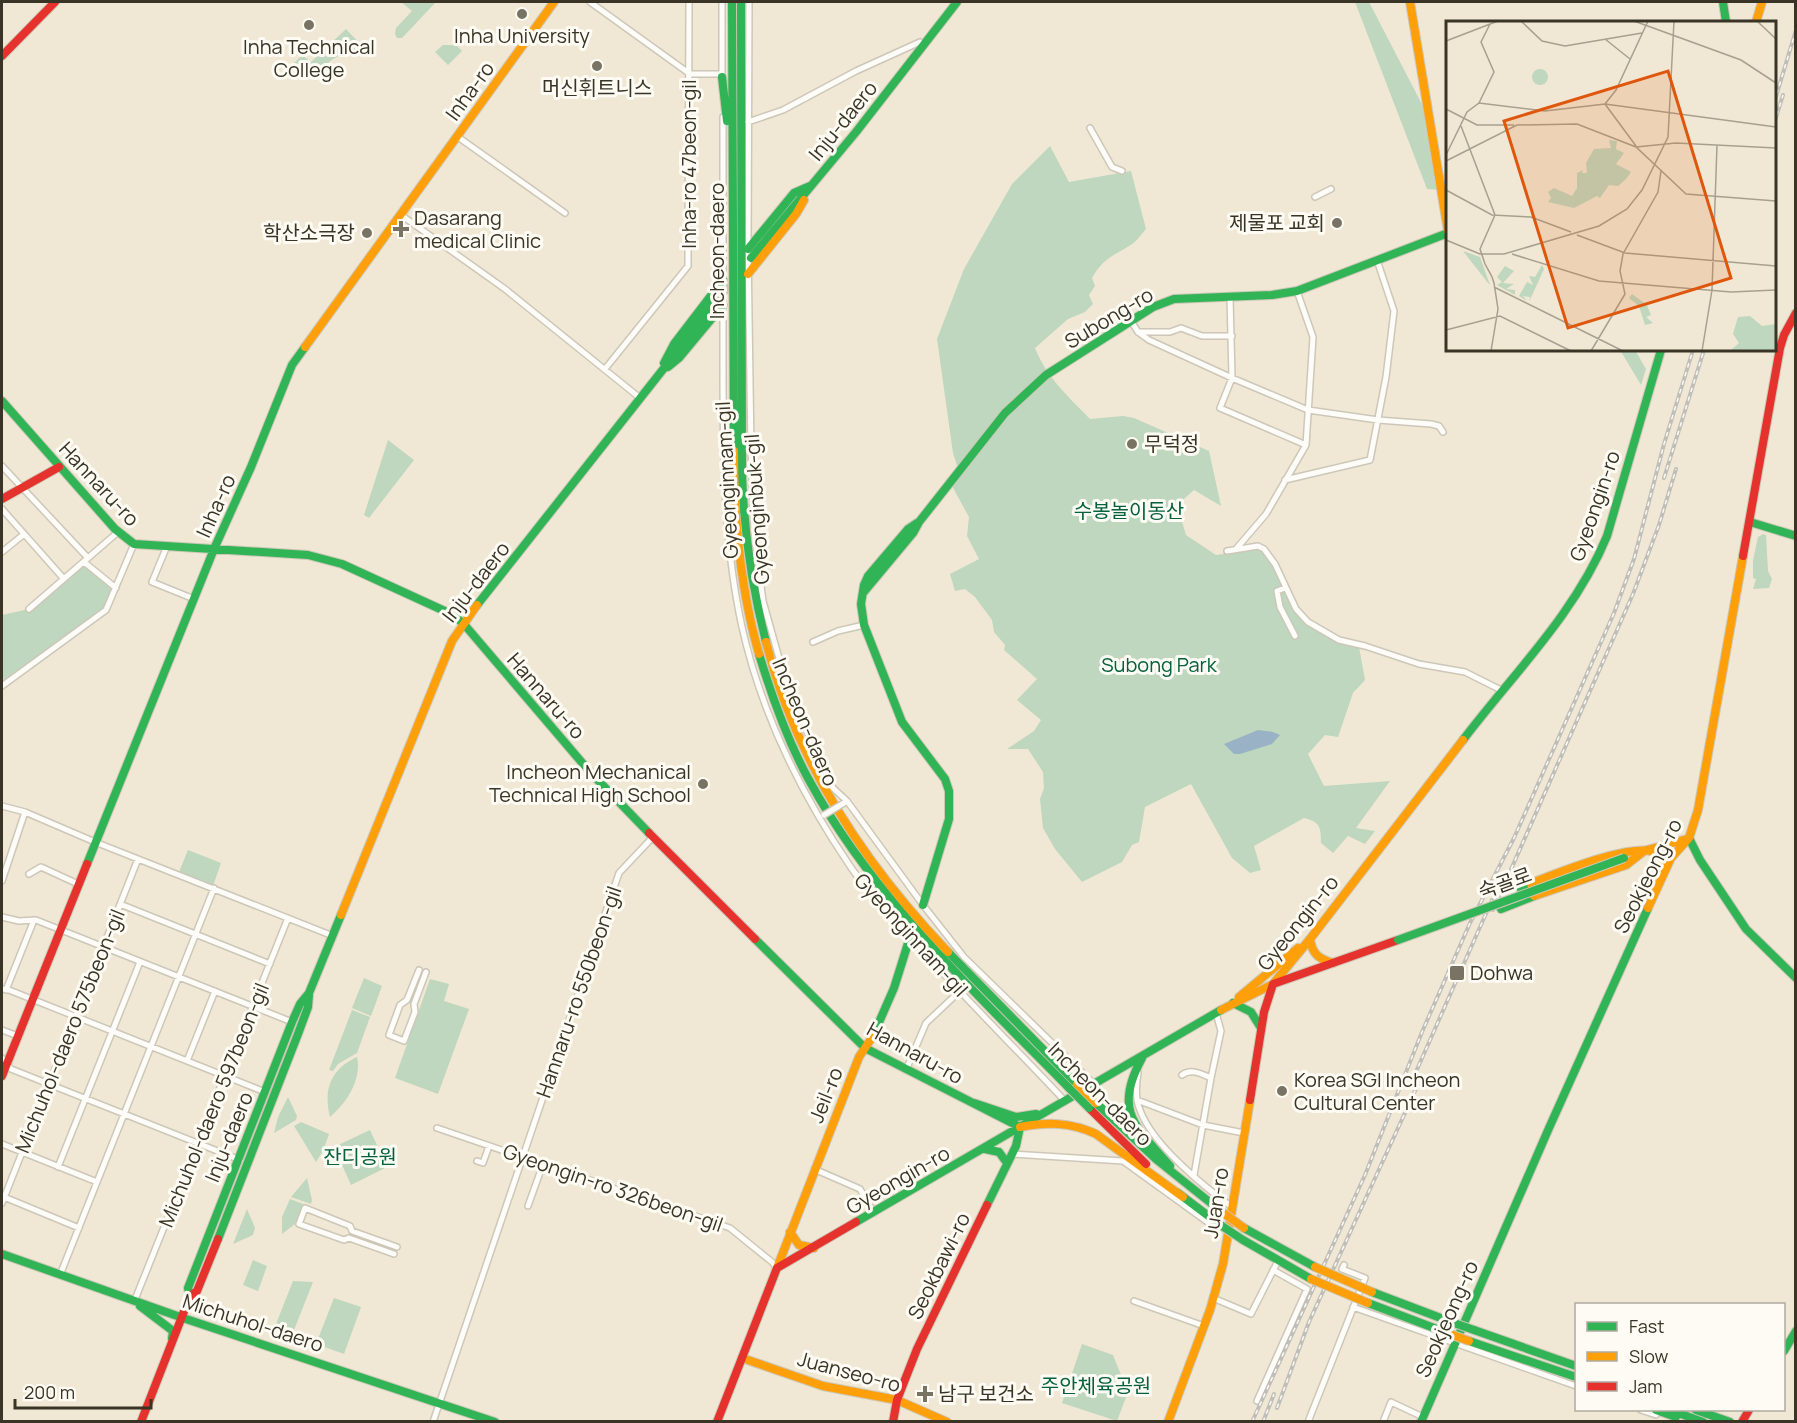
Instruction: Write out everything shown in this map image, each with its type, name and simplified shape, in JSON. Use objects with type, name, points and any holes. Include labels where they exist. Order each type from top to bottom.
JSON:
[{"type":"main road","points":[[2,56],[55,2]]},
{"type":"main road","name":"Inha-ro","points":[[2,1076],[4,1060],[18,1036],[33,1000],[214,549],[251,467],[292,365],[554,2]]},
{"type":"main road","name":"Incheon-daero","points":[[732,2],[735,498],[744,590],[761,663],[800,761],[821,801],[857,857],[914,927],[1073,1086],[1096,1103],[1148,1154],[1189,1189],[1244,1228],[1315,1267],[1372,1292],[1575,1366]]},
{"type":"main road","name":"Incheon-daero","points":[[741,2],[743,500],[753,586],[770,661],[790,720],[828,796],[863,850],[919,921],[1073,1086],[1089,1108],[1183,1197],[1242,1240],[1278,1261]]},
{"type":"main road","points":[[956,2],[966,2]]},
{"type":"main road","name":"Inju-daero","points":[[751,258],[856,132],[921,44],[929,38],[956,2]]},
{"type":"main road","points":[[1410,2],[1446,220]]},
{"type":"main road","points":[[1723,2],[1726,21]]},
{"type":"main road","points":[[1756,21],[1762,2]]},
{"type":"main road","points":[[722,76],[727,122],[733,142]]},
{"type":"main road","points":[[748,249],[794,193],[812,185]]},
{"type":"main road","points":[[748,274],[796,214],[812,185]]},
{"type":"main road","name":"Subong-ro","points":[[923,905],[949,819],[949,792],[945,779],[902,722],[864,625],[861,604],[868,576],[908,529],[919,522],[1005,413],[1046,375],[1153,307],[1174,299],[1297,291],[1446,233]]},
{"type":"main road","points":[[662,370],[674,344],[723,280]]},
{"type":"main road","points":[[662,370],[680,358],[720,303]]},
{"type":"main road","name":"Seokjeong-ro","points":[[1422,1419],[1671,858],[1689,838],[1698,810],[1780,348],[1784,334],[1796,313]]},
{"type":"main road","name":"Gyeongin-ro","points":[[777,1268],[1142,1058],[1233,1003],[1273,984],[1501,690],[1527,661],[1569,606],[1595,565],[1607,536],[1661,351]]},
{"type":"main road","name":"Inju-daero","points":[[141,1422],[183,1318],[190,1296],[188,1288],[292,1022],[300,1004],[309,993],[333,936],[452,641],[463,623],[585,471],[662,370]]},
{"type":"main road","name":"Hannaru-ro","points":[[2,401],[118,532],[134,544],[294,554],[323,558],[449,613],[463,623],[590,772],[652,837],[865,1048],[1020,1127]]},
{"type":"main road","points":[[2,499],[59,467]]},
{"type":"main road","points":[[1750,522],[1796,536]]},
{"type":"main road","points":[[1510,885],[1520,887],[1622,852],[1644,851],[1689,838],[1700,860],[1746,929],[1796,978]]},
{"type":"main road","points":[[1501,909],[1626,865],[1644,851],[1658,854],[1664,863],[1665,872]]},
{"type":"main road","name":"숙골로","points":[[1273,984],[1644,851]]},
{"type":"main road","points":[[1531,883],[1534,896]]},
{"type":"main road","name":"Jeil-ro","points":[[777,1268],[859,1057],[876,1031],[894,988],[910,938]]},
{"type":"main road","points":[[1310,939],[1314,955],[1319,960],[1333,963]]},
{"type":"main road","points":[[1233,1003],[1253,984],[1310,939]]},
{"type":"main road","name":"Juan-ro","points":[[1168,1422],[1214,1298],[1232,1207],[1264,1012],[1273,984]]},
{"type":"main road","name":"Inju-daero","points":[[190,1296],[197,1291],[301,1026],[308,1006],[309,993]]},
{"type":"main road","points":[[1233,1003],[1245,1006],[1257,1016],[1261,1028]]},
{"type":"main road","points":[[1142,1058],[1131,1075],[1126,1091],[1127,1106],[1133,1121],[1189,1189]]},
{"type":"main road","points":[[974,1103],[1016,1117],[1045,1112]]},
{"type":"main road","points":[[1020,1127],[1047,1122],[1083,1127],[1183,1197]]},
{"type":"main road","name":"Seokbawi-ro","points":[[893,1422],[897,1400],[917,1349],[1012,1154],[1020,1127]]},
{"type":"main road","points":[[982,1150],[993,1149],[1001,1153],[1007,1163]]},
{"type":"main road","points":[[790,1232],[800,1247],[815,1248]]},
{"type":"main road","name":"Michuhol-daero","points":[[2,1254],[134,1302],[495,1422]]},
{"type":"main road","points":[[1278,1261],[1311,1279],[1368,1304],[1575,1377]]},
{"type":"main road","points":[[717,1422],[777,1268]]},
{"type":"main road","points":[[134,1302],[173,1331],[170,1349]]},
{"type":"main road","points":[[1785,1349],[1796,1331]]},
{"type":"main road","name":"Juanseo-ro","points":[[742,1358],[823,1386],[897,1400],[947,1422]]},
{"type":"main road","points":[[1659,1411],[1687,1422]]},
{"type":"main road","points":[[1673,1411],[1703,1422]]},
{"type":"main road","points":[[1699,1411],[1730,1422]]},
{"type":"street","points":[[590,2],[690,74],[722,76]]},
{"type":"street","name":"Inha-ro 47beon-gil","points":[[605,369],[688,266],[689,2]]},
{"type":"street","name":"Gyeonginnam-gil","points":[[722,2],[723,280],[720,303],[723,473],[727,535],[742,628],[755,676],[777,733],[805,791],[851,868],[910,938],[1065,1101]]},
{"type":"street","name":"Gyeonginbuk-gil","points":[[749,2],[748,274],[754,532],[764,601],[782,669],[812,744],[833,788],[964,957],[1094,1084]]},
{"type":"street","points":[[748,122],[783,110],[853,73],[921,44]]},
{"type":"street","points":[[1090,128],[1112,167],[1122,171]]},
{"type":"street","points":[[458,136],[564,213]]},
{"type":"street","points":[[1315,197],[1331,189]]},
{"type":"street","points":[[401,215],[539,316],[640,398]]},
{"type":"street","points":[[1285,480],[1370,460],[1386,377],[1394,311],[1377,260]]},
{"type":"street","points":[[1236,549],[1266,514],[1306,445],[1312,336],[1297,291]]},
{"type":"street","points":[[1230,297],[1232,378],[1220,408],[1306,445]]},
{"type":"street","points":[[1131,321],[1138,332],[1149,340],[1308,410],[1377,420],[1431,424],[1439,426],[1443,432]]},
{"type":"street","points":[[1138,332],[1170,332],[1181,328],[1202,336],[1232,336]]},
{"type":"street","points":[[2,466],[98,574],[116,588]]},
{"type":"street","points":[[2,510],[64,579]]},
{"type":"street","points":[[29,609],[118,532]]},
{"type":"street","points":[[2,552],[23,535]]},
{"type":"street","points":[[2,686],[106,610],[134,544]]},
{"type":"street","points":[[167,546],[152,582],[194,599]]},
{"type":"street","points":[[1227,550],[1258,546],[1264,549],[1275,564],[1296,609],[1308,622],[1339,640],[1419,664],[1465,672],[1501,690]]},
{"type":"street","points":[[1285,588],[1277,591],[1280,607],[1295,636]]},
{"type":"street","points":[[813,642],[838,631],[864,625]]},
{"type":"street","points":[[822,816],[845,802]]},
{"type":"street","points":[[2,806],[25,812],[333,936]]},
{"type":"street","points":[[2,881],[25,812]]},
{"type":"street","name":"Hannaru-ro 550beon-gil","points":[[433,1422],[619,873],[652,837]]},
{"type":"street","name":"Michuhol-daero 575beon-gil","points":[[3,1200],[138,859]]},
{"type":"street","points":[[29,874],[41,867],[78,884]]},
{"type":"street","points":[[60,1275],[214,888]]},
{"type":"street","points":[[120,904],[270,964]]},
{"type":"street","points":[[2,917],[19,921],[34,920],[292,1022]]},
{"type":"street","name":"Michuhol-daero 597beon-gil","points":[[134,1302],[288,918]]},
{"type":"street","points":[[34,920],[4,990],[265,1092]]},
{"type":"street","points":[[58,1167],[140,962]]},
{"type":"street","points":[[419,970],[407,1000],[400,1005],[388,1035],[404,1041],[426,972]]},
{"type":"street","points":[[187,1062],[215,991]]},
{"type":"street","points":[[906,1070],[926,1023],[960,991]]},
{"type":"street","points":[[1194,1175],[1221,1031],[1216,1013]]},
{"type":"street","points":[[2,1030],[18,1036]]},
{"type":"street","points":[[1142,1058],[1138,1071],[1137,1100],[1148,1127],[1173,1156],[1232,1207]]},
{"type":"street","points":[[4,1060],[11,1069],[247,1163]]},
{"type":"street","points":[[1182,1075],[1186,1071],[1193,1071],[1211,1078]]},
{"type":"street","points":[[1137,1100],[1203,1125],[1244,1133]]},
{"type":"street","name":"Gyeongin-ro 326beon-gil","points":[[437,1128],[730,1228],[777,1268]]},
{"type":"street","points":[[2,1144],[97,1182]]},
{"type":"street","points":[[477,1161],[483,1163],[489,1146]]},
{"type":"street","points":[[1012,1154],[1123,1161],[1227,1235]]},
{"type":"street","points":[[528,1206],[543,1164]]},
{"type":"street","points":[[814,1169],[860,1189],[874,1213]]},
{"type":"street","points":[[3,1200],[79,1228]]},
{"type":"street","points":[[305,1208],[350,1226],[352,1231],[395,1251],[349,1238],[344,1240],[299,1224],[305,1208]]},
{"type":"street","points":[[1214,1298],[1251,1314],[1278,1261]]},
{"type":"street","points":[[1308,1422],[1365,1278],[1342,1269],[1344,1264]]},
{"type":"street","points":[[1257,1401],[1307,1288],[1273,1270]]},
{"type":"street","points":[[1134,1301],[1204,1326]]},
{"type":"street","points":[[1353,1306],[1575,1386]]},
{"type":"street","points":[[1383,1422],[1391,1402],[1422,1419]]},
{"type":"street","points":[[1643,1411],[1676,1422]]},
{"type":"green space","points":[[401,2],[436,2],[402,38],[397,38],[396,28],[412,11]]},
{"type":"green space","points":[[1355,2],[1369,2],[1428,116],[1441,190],[1427,189]]},
{"type":"green space","points":[[346,29],[364,48],[364,56],[348,52],[333,59],[309,78],[294,63],[302,55],[311,62]]},
{"type":"green space","points":[[443,45],[456,45],[462,51],[448,65],[435,52]]},
{"type":"green space","name":"Subong Park","points":[[1050,146],[1069,182],[1131,171],[1146,229],[1133,243],[1108,259],[1096,272],[1092,278],[1095,286],[1089,295],[1093,304],[1085,312],[1068,319],[1035,348],[1052,378],[1090,419],[1123,416],[1134,418],[1209,451],[1221,506],[1194,490],[1177,505],[1186,535],[1216,555],[1264,549],[1285,588],[1308,622],[1359,647],[1365,680],[1353,693],[1338,737],[1325,735],[1308,754],[1324,786],[1390,781],[1356,828],[1375,831],[1365,844],[1348,836],[1333,853],[1321,843],[1320,829],[1316,823],[1304,818],[1254,846],[1261,870],[1250,873],[1232,858],[1191,784],[1145,807],[1139,842],[1132,845],[1122,862],[1082,882],[1055,849],[1043,828],[1040,799],[1044,788],[1043,772],[1028,749],[1007,749],[1034,731],[1041,720],[1017,700],[1037,679],[1004,650],[1005,645],[994,632],[992,620],[975,597],[965,589],[955,591],[950,574],[979,559],[967,536],[969,517],[952,486],[960,475],[953,453],[937,339],[964,269],[1012,184]]},
{"type":"green space","points":[[1621,351],[1636,351],[1646,369],[1641,385]]},
{"type":"green space","points":[[388,440],[414,460],[369,518],[364,515]]},
{"type":"green space","points":[[1766,535],[1768,571],[1772,579],[1769,588],[1753,589],[1756,579],[1753,578],[1753,560],[1758,537]]},
{"type":"green space","points":[[84,562],[111,589],[103,610],[2,681],[2,615],[29,609]]},
{"type":"green space","points":[[188,850],[221,863],[213,886],[179,872]]},
{"type":"green space","points":[[364,978],[382,986],[371,1016],[352,1008]]},
{"type":"green space","points":[[430,979],[449,984],[444,1001],[469,1009],[438,1094],[395,1078]]},
{"type":"green space","points":[[352,1010],[370,1017],[357,1053],[338,1064],[333,1071],[329,1070]]},
{"type":"green space","points":[[357,1057],[357,1074],[352,1090],[330,1117],[328,1098],[331,1081],[341,1068]]},
{"type":"green space","points":[[288,1097],[297,1116],[296,1120],[274,1133],[278,1117]]},
{"type":"green space","points":[[301,1122],[329,1134],[316,1162],[294,1126]]},
{"type":"green space","name":"잔디공원","points":[[370,1130],[387,1167],[351,1185],[334,1147]]},
{"type":"green space","points":[[307,1178],[312,1200],[311,1204],[291,1197]]},
{"type":"green space","points":[[290,1199],[303,1204],[295,1224],[282,1234],[282,1217]]},
{"type":"green space","points":[[247,1209],[255,1228],[253,1235],[233,1244]]},
{"type":"green space","points":[[253,1260],[267,1266],[258,1291],[243,1285]]},
{"type":"green space","points":[[293,1281],[313,1282],[294,1330],[276,1324]]},
{"type":"green space","points":[[334,1298],[361,1307],[344,1354],[316,1344]]},
{"type":"green space","name":"주안체육공원","points":[[1082,1344],[1113,1355],[1128,1392],[1117,1421],[1062,1403]]},
{"type":"water","points":[[1258,730],[1280,735],[1272,744],[1240,754],[1234,754],[1224,744]]},
{"type":"tunnel","points":[[717,301],[734,279]]},
{"type":"railway","points":[[1776,96],[1796,30]]},
{"type":"railway","points":[[1776,118],[1783,95]]},
{"type":"railway","points":[[1252,1422],[1365,1175],[1422,1032],[1470,923],[1514,838],[1614,613],[1634,559],[1664,444],[1693,351]]},
{"type":"railway","points":[[1664,478],[1704,351]]},
{"type":"railway","points":[[1493,910],[1633,594],[1659,525],[1676,469]]},
{"type":"railway","points":[[1411,1083],[1492,900]]},
{"type":"railway","points":[[1277,1408],[1309,1322],[1421,1078]]},
{"type":"railway","points":[[1263,1422],[1274,1394]]},
{"type":"traffic: fast","points":[[732,2],[734,451]]},
{"type":"traffic: fast","points":[[741,2],[742,475],[750,559],[766,642]]},
{"type":"traffic: fast","points":[[751,258],[856,132],[957,2]]},
{"type":"traffic: fast","points":[[1723,2],[1726,21]]},
{"type":"traffic: fast","points":[[722,77],[727,121]]},
{"type":"traffic: fast","points":[[748,249],[794,193],[810,186]]},
{"type":"traffic: fast","points":[[863,593],[913,533],[919,522],[1005,413],[1046,375],[1153,307],[1174,299],[1272,295],[1297,291],[1446,234]]},
{"type":"traffic: fast","points":[[664,363],[674,344],[723,280]]},
{"type":"traffic: fast","points":[[477,605],[717,301]]},
{"type":"traffic: fast","points":[[668,367],[679,358],[723,305]]},
{"type":"traffic: fast","points":[[87,864],[214,549],[251,467],[292,365],[305,347]]},
{"type":"traffic: fast","points":[[1463,740],[1561,617],[1594,564],[1607,536],[1661,351]]},
{"type":"traffic: fast","points":[[2,401],[115,529],[134,544],[308,555],[342,564],[449,613],[463,623],[590,772],[649,833]]},
{"type":"traffic: fast","points":[[1750,522],[1796,536]]},
{"type":"traffic: fast","points":[[917,523],[908,529],[868,576],[861,604],[864,625],[902,722],[945,779],[949,791],[949,819],[923,905]]},
{"type":"traffic: fast","points":[[759,654],[781,718],[801,765],[835,823],[864,865],[928,943],[1069,1088]]},
{"type":"traffic: fast","points":[[1689,838],[1700,860],[1746,929],[1796,978]]},
{"type":"traffic: fast","points":[[1398,940],[1624,858]]},
{"type":"traffic: fast","points":[[1510,885],[1520,887],[1531,883]]},
{"type":"traffic: fast","points":[[1501,909],[1534,896]]},
{"type":"traffic: fast","points":[[1421,1422],[1648,908]]},
{"type":"traffic: fast","points":[[190,1296],[188,1288],[292,1022],[300,1004],[309,993],[341,915]]},
{"type":"traffic: fast","points":[[873,1036],[894,988],[910,937]]},
{"type":"traffic: fast","points":[[755,939],[865,1048],[1020,1127],[1016,1146],[987,1205]]},
{"type":"traffic: fast","points":[[948,952],[1077,1084]]},
{"type":"traffic: fast","points":[[218,1239],[298,1034],[308,1007],[309,995]]},
{"type":"traffic: fast","points":[[1233,1003],[1251,1012],[1261,1028]]},
{"type":"traffic: fast","points":[[856,1222],[1221,1010]]},
{"type":"traffic: fast","points":[[1142,1058],[1133,1076],[1129,1092],[1132,1117],[1147,1140],[1170,1166]]},
{"type":"traffic: fast","points":[[1069,1088],[1089,1108]]},
{"type":"traffic: fast","points":[[974,1103],[1016,1117],[1036,1114]]},
{"type":"traffic: fast","points":[[1096,1103],[1157,1160],[1222,1212]]},
{"type":"traffic: fast","points":[[985,1149],[999,1152],[1007,1163]]},
{"type":"traffic: fast","points":[[1178,1193],[1219,1224]]},
{"type":"traffic: fast","points":[[1219,1224],[1243,1240]]},
{"type":"traffic: fast","points":[[1244,1228],[1315,1267]]},
{"type":"traffic: fast","points":[[1243,1240],[1311,1279]]},
{"type":"traffic: fast","points":[[2,1254],[183,1318],[495,1422]]},
{"type":"traffic: fast","points":[[1372,1292],[1454,1323]]},
{"type":"traffic: fast","points":[[1368,1303],[1450,1334]]},
{"type":"traffic: fast","points":[[140,1306],[173,1331],[172,1338]]},
{"type":"traffic: fast","points":[[1454,1323],[1474,1330]]},
{"type":"traffic: fast","points":[[1474,1330],[1575,1366]]},
{"type":"traffic: fast","points":[[1785,1349],[1796,1331]]},
{"type":"traffic: fast","points":[[1469,1341],[1575,1377]]},
{"type":"traffic: fast","points":[[1659,1411],[1676,1417]]},
{"type":"traffic: fast","points":[[1673,1411],[1703,1422]]},
{"type":"traffic: fast","points":[[1699,1411],[1730,1422]]},
{"type":"traffic: slow","points":[[305,347],[554,2]]},
{"type":"traffic: slow","points":[[1410,2],[1446,219]]},
{"type":"traffic: slow","points":[[1756,21],[1762,2]]},
{"type":"traffic: slow","points":[[748,274],[796,214],[804,200]]},
{"type":"traffic: slow","points":[[734,451],[739,553],[747,604],[759,654]]},
{"type":"traffic: slow","points":[[1648,908],[1671,858],[1689,838],[1698,810],[1743,556]]},
{"type":"traffic: slow","points":[[341,915],[452,641],[477,605]]},
{"type":"traffic: slow","points":[[766,642],[795,729],[837,809],[861,847],[888,883],[948,952]]},
{"type":"traffic: slow","points":[[1221,1010],[1273,984],[1463,740]]},
{"type":"traffic: slow","points":[[1647,850],[1687,839]]},
{"type":"traffic: slow","points":[[1644,851],[1626,865],[1534,896],[1531,883],[1615,854],[1633,851],[1648,851],[1658,854],[1665,871]]},
{"type":"traffic: slow","points":[[1310,939],[1312,949],[1317,955],[1333,963]]},
{"type":"traffic: slow","points":[[1239,997],[1298,948]]},
{"type":"traffic: slow","points":[[777,1268],[859,1057],[873,1036]]},
{"type":"traffic: slow","points":[[1077,1084],[1096,1103]]},
{"type":"traffic: slow","points":[[1168,1422],[1210,1310],[1223,1264],[1250,1100]]},
{"type":"traffic: slow","points":[[1020,1127],[1059,1124],[1077,1127],[1096,1134],[1183,1197]]},
{"type":"traffic: slow","points":[[1222,1212],[1244,1228]]},
{"type":"traffic: slow","points":[[790,1232],[799,1245],[814,1248]]},
{"type":"traffic: slow","points":[[1315,1267],[1372,1292]]},
{"type":"traffic: slow","points":[[1311,1279],[1368,1303]]},
{"type":"traffic: slow","points":[[1450,1334],[1469,1341]]},
{"type":"traffic: slow","points":[[742,1358],[823,1386],[897,1400],[947,1422]]},
{"type":"traffic: jam","points":[[2,56],[55,2]]},
{"type":"traffic: jam","points":[[1743,556],[1780,348],[1796,313]]},
{"type":"traffic: jam","points":[[2,499],[59,467]]},
{"type":"traffic: jam","points":[[649,833],[755,939]]},
{"type":"traffic: jam","points":[[2,1076],[87,864]]},
{"type":"traffic: jam","points":[[1250,1100],[1264,1012],[1273,984],[1398,940]]},
{"type":"traffic: jam","points":[[1089,1108],[1146,1164]]},
{"type":"traffic: jam","points":[[893,1422],[897,1400],[917,1349],[987,1205]]},
{"type":"traffic: jam","points":[[717,1422],[777,1268],[856,1222]]},
{"type":"traffic: jam","points":[[141,1422],[190,1296],[197,1291],[218,1239]]},
{"type":"traffic: jam","points":[[1742,1422],[1748,1411]]},
{"type":"place","name":"Inha University","points":[[522,14]]},
{"type":"place","name":"Inha Technical College","points":[[309,25]]},
{"type":"place","name":"머신휘트니스","points":[[597,66]]},
{"type":"place","name":"제물포 교회","points":[[1337,223]]},
{"type":"place","name":"Dasarang medical Clinic","points":[[401,229]]},
{"type":"place","name":"학산소극장","points":[[367,233]]},
{"type":"place","name":"무덕정","points":[[1132,444]]},
{"type":"place","name":"Incheon Mechanical Technical High School","points":[[703,784]]},
{"type":"place","name":"Dohwa","points":[[1457,973]]},
{"type":"place","name":"Korea SGI Incheon Cultural Center","points":[[1282,1091]]},
{"type":"place","name":"남구 보건소","points":[[925,1394]]},
{"type":"park label","name":"수봉놀이동산","points":[[1129,511]]}]
